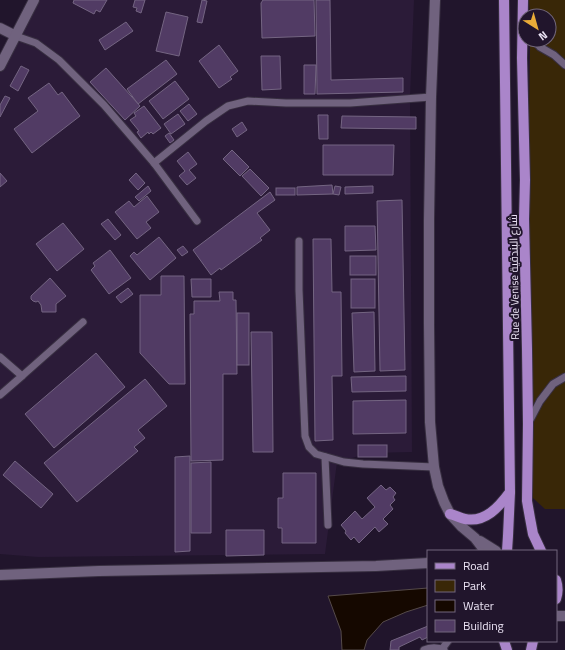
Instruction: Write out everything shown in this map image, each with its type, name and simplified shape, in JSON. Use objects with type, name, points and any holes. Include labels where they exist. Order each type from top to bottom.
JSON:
[{"type":"main road","name":"Rue de Venise شارع البندقية","points":[[504,0],[510,492],[509,531],[506,550]]},
{"type":"main road","name":"Rue de Venise شارع البندقية","points":[[523,48],[522,66],[525,180],[524,219],[528,424],[527,501],[533,534],[541,550]]},
{"type":"main road","points":[[450,514],[466,519],[483,517],[490,514],[498,507],[510,492]]},
{"type":"street","points":[[0,66],[34,0]]},
{"type":"street","points":[[435,0],[431,97],[429,332],[430,422],[434,467],[438,486],[450,514],[475,538],[494,550]]},
{"type":"street","points":[[0,28],[16,36]]},
{"type":"street","points":[[475,538],[484,550]]},
{"type":"street","points":[[0,575],[99,571],[352,567],[426,563]]},
{"type":"street","points":[[557,583],[565,591]]},
{"type":"lane","points":[[16,36],[36,43],[60,60],[104,105],[154,163],[197,221]]},
{"type":"lane","points":[[542,48],[554,54],[565,65]]},
{"type":"lane","points":[[154,163],[206,121],[228,106],[248,101],[286,103],[350,103],[431,97]]},
{"type":"lane","points":[[299,241],[299,290],[305,436],[309,447],[316,454],[344,462],[434,467]]},
{"type":"lane","points":[[0,395],[83,322]]},
{"type":"lane","points":[[0,357],[22,376]]},
{"type":"lane","points":[[528,424],[540,401],[553,384],[565,377]]},
{"type":"lane","points":[[325,456],[328,525]]},
{"type":"lane","points":[[424,650],[434,647],[443,649]]},
{"type":"shaded area","points":[[34,0],[414,0],[410,97],[412,452],[370,453],[337,462],[325,554],[38,557],[0,554],[0,62]]},
{"type":"green space","points":[[529,0],[565,0],[565,509],[545,509],[533,498],[524,480],[530,48],[557,48],[557,8],[530,8]]},
{"type":"water","points":[[427,588],[427,605],[383,622],[367,640],[364,650],[342,650],[341,631],[328,596]]},
{"type":"building","points":[[74,0],[107,0],[100,12],[96,10],[94,14],[73,3]]},
{"type":"building","points":[[135,0],[145,0],[141,13],[136,11],[137,8],[133,7]]},
{"type":"building","points":[[202,0],[207,1],[202,23],[197,22]]},
{"type":"building","points":[[263,0],[314,0],[315,36],[262,38],[261,3]]},
{"type":"building","points":[[316,0],[330,0],[331,80],[403,78],[403,92],[317,94]]},
{"type":"building","points":[[166,12],[188,17],[179,56],[156,51]]},
{"type":"building","points":[[126,22],[133,31],[105,50],[99,40]]},
{"type":"building","points":[[219,45],[238,71],[230,77],[232,79],[219,88],[199,61]]},
{"type":"building","points":[[261,56],[280,56],[281,89],[262,90]]},
{"type":"building","points":[[166,60],[177,74],[138,104],[127,89]]},
{"type":"building","points":[[304,65],[316,65],[315,94],[304,94]]},
{"type":"building","points":[[21,66],[29,70],[18,91],[10,86]]},
{"type":"building","points":[[106,68],[140,106],[125,120],[90,82]]},
{"type":"building","points":[[175,81],[189,99],[163,119],[149,101]]},
{"type":"building","points":[[49,83],[58,95],[62,92],[80,116],[32,153],[14,129],[38,111],[28,98]]},
{"type":"building","points":[[5,96],[10,98],[0,117],[0,105]]},
{"type":"building","points":[[189,104],[197,114],[188,121],[180,111]]},
{"type":"building","points":[[144,106],[161,128],[153,134],[151,132],[149,134],[148,132],[141,138],[137,132],[139,131],[130,120],[136,116],[134,113]]},
{"type":"building","points":[[178,114],[185,124],[171,134],[164,124]]},
{"type":"building","points":[[318,115],[328,115],[328,139],[319,139]]},
{"type":"building","points":[[342,116],[416,117],[416,129],[341,128]]},
{"type":"building","points":[[242,122],[247,130],[237,137],[232,129]]},
{"type":"building","points":[[169,133],[174,140],[170,143],[165,136]]},
{"type":"building","points":[[323,145],[394,145],[393,175],[323,175]]},
{"type":"building","points":[[232,150],[249,167],[240,176],[223,159]]},
{"type":"building","points":[[188,152],[197,164],[189,170],[196,178],[187,185],[179,176],[185,171],[177,161]]},
{"type":"building","points":[[250,169],[269,188],[261,196],[242,176]]},
{"type":"building","points":[[0,173],[7,181],[0,187]]},
{"type":"building","points":[[136,173],[145,183],[138,190],[129,180]]},
{"type":"building","points":[[332,185],[333,194],[297,195],[297,187]]},
{"type":"building","points":[[148,186],[151,191],[139,201],[135,197]]},
{"type":"building","points":[[335,186],[341,187],[339,195],[333,194]]},
{"type":"building","points":[[373,186],[373,193],[345,194],[345,187]]},
{"type":"building","points":[[276,188],[295,188],[295,195],[276,195]]},
{"type":"building","points":[[270,192],[275,200],[257,213],[270,230],[260,238],[262,240],[221,270],[220,268],[211,275],[193,250]]},
{"type":"building","points":[[147,196],[159,212],[146,222],[151,228],[137,239],[115,212],[129,201],[134,207]]},
{"type":"building","points":[[402,200],[405,370],[380,371],[377,201]]},
{"type":"building","points":[[108,219],[121,235],[115,240],[101,224]]},
{"type":"building","points":[[63,223],[84,249],[57,271],[36,244]]},
{"type":"building","points":[[345,226],[375,226],[376,250],[345,251]]},
{"type":"building","points":[[159,237],[176,258],[150,280],[130,256],[134,252],[137,255]]},
{"type":"building","points":[[313,239],[331,239],[332,292],[341,292],[342,376],[332,376],[333,440],[315,441]]},
{"type":"building","points":[[183,246],[188,252],[182,256],[177,250]]},
{"type":"building","points":[[110,250],[131,278],[109,294],[91,270],[95,266],[93,263]]},
{"type":"building","points":[[350,256],[376,256],[376,275],[350,275]]},
{"type":"building","points":[[161,276],[184,276],[185,384],[169,384],[140,353],[140,295],[161,295]]},
{"type":"building","points":[[50,278],[66,296],[56,304],[56,312],[42,312],[41,305],[38,301],[33,301],[31,296]]},
{"type":"building","points":[[191,279],[211,279],[211,297],[192,297]]},
{"type":"building","points":[[351,279],[375,279],[375,308],[351,308]]},
{"type":"building","points":[[128,288],[133,294],[121,303],[116,297]]},
{"type":"building","points":[[219,292],[233,292],[233,300],[236,300],[237,374],[223,374],[223,460],[191,461],[190,314],[194,314],[194,301],[220,301]]},
{"type":"building","points":[[374,312],[375,371],[354,372],[352,313]]},
{"type":"building","points":[[237,313],[249,313],[249,365],[237,365]]},
{"type":"building","points":[[251,332],[272,332],[273,452],[253,452]]},
{"type":"building","points":[[96,353],[125,387],[54,448],[25,414]]},
{"type":"building","points":[[406,376],[406,391],[352,392],[351,377]]},
{"type":"building","points":[[145,379],[167,406],[138,430],[145,438],[134,447],[138,451],[77,502],[44,463]]},
{"type":"building","points":[[406,400],[406,433],[353,434],[353,401]]},
{"type":"building","points":[[358,445],[387,445],[387,457],[358,457]]},
{"type":"building","points":[[190,456],[190,551],[175,552],[175,457]]},
{"type":"building","points":[[15,461],[53,494],[41,508],[3,475]]},
{"type":"building","points":[[211,462],[211,533],[191,533],[191,463]]},
{"type":"building","points":[[283,473],[316,473],[316,543],[282,543],[282,528],[278,528],[278,498],[283,498]]},
{"type":"building","points":[[381,485],[386,490],[390,487],[396,493],[393,497],[395,500],[390,505],[393,509],[383,519],[388,524],[379,532],[375,527],[359,543],[354,537],[351,540],[341,525],[355,511],[362,519],[375,507],[367,498]]},
{"type":"building","points":[[226,530],[264,530],[264,555],[226,556]]},
{"type":"building","points":[[427,626],[427,638],[422,640],[420,637],[399,647],[399,650],[390,650],[391,641]]}]
